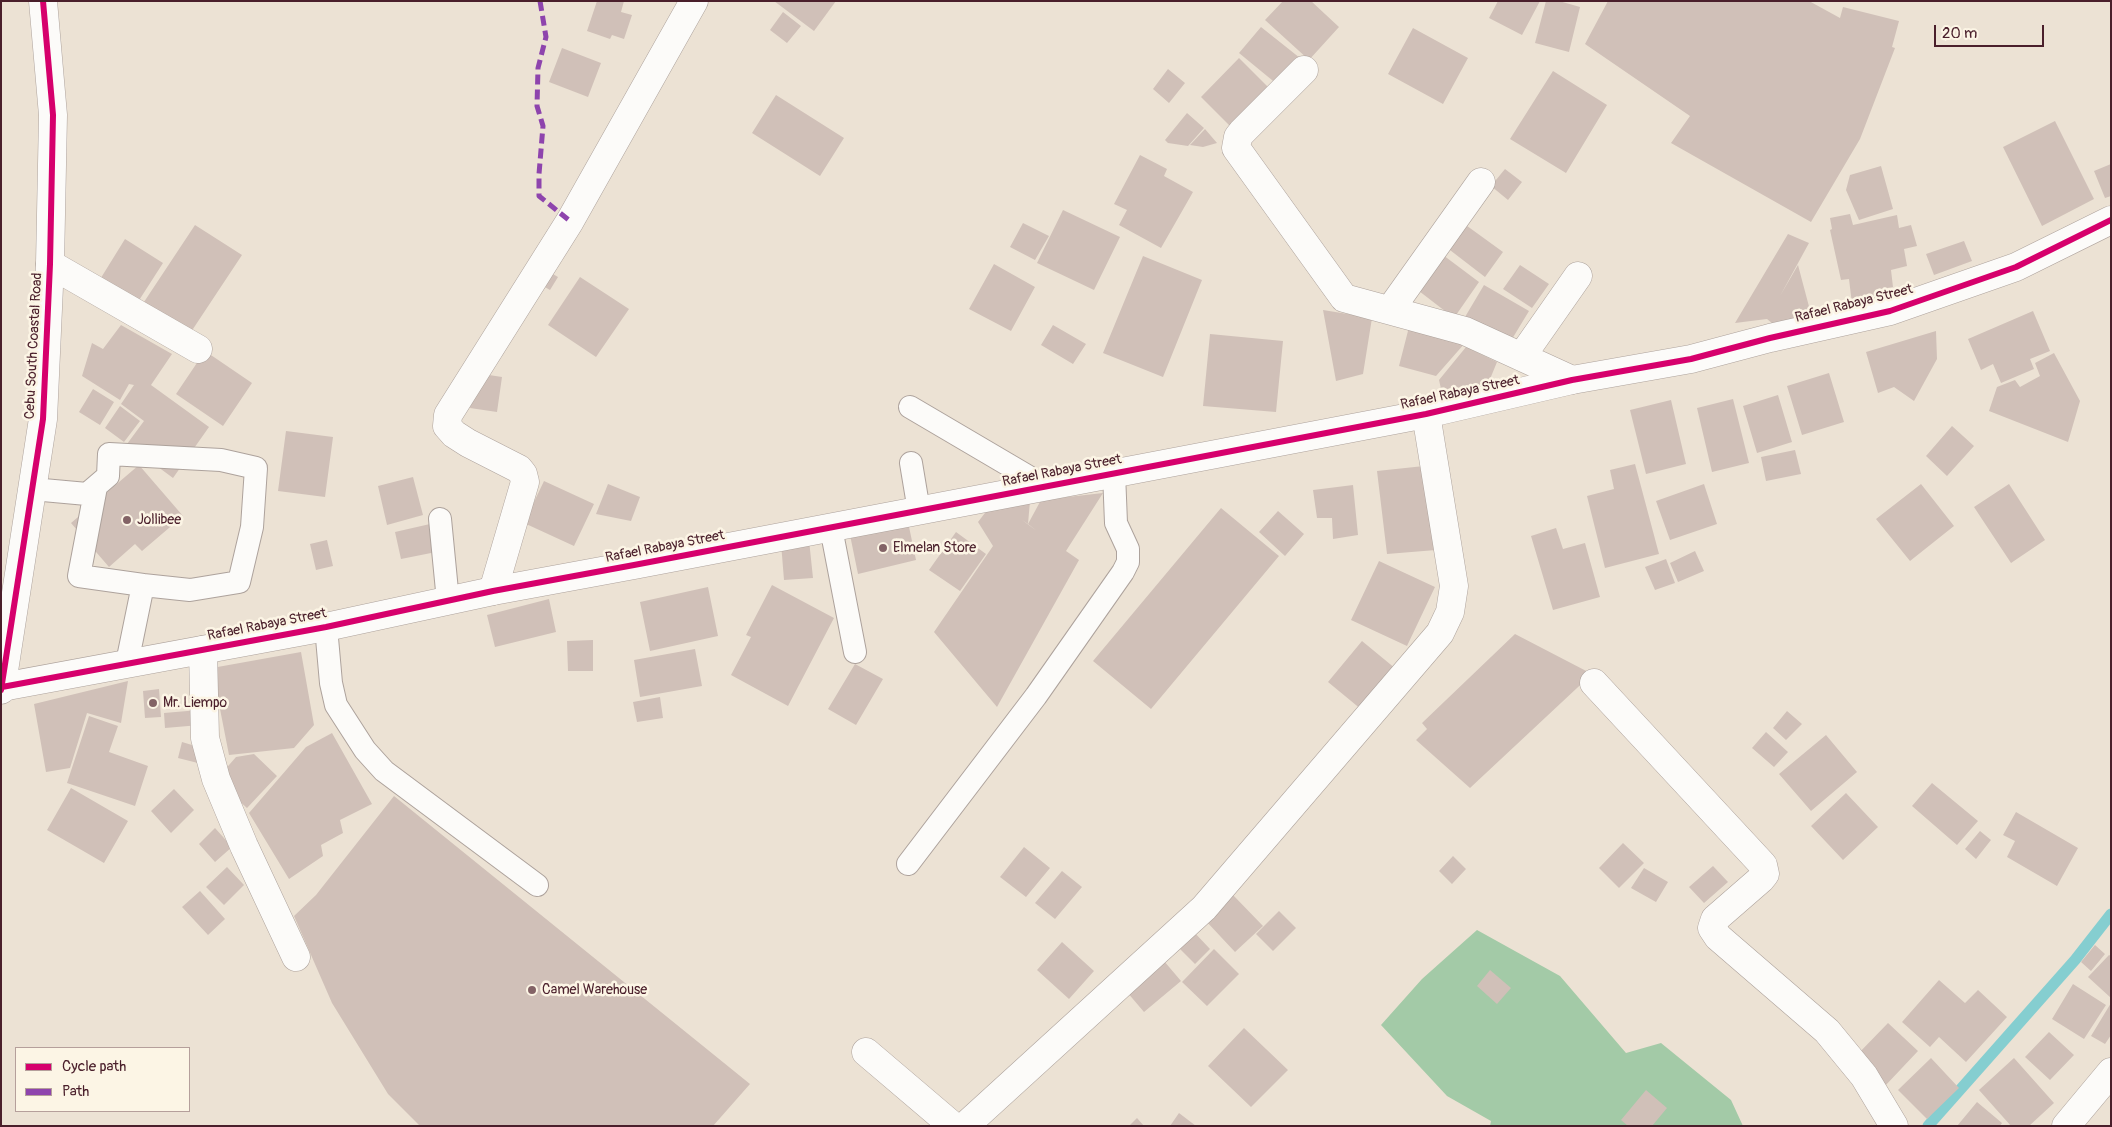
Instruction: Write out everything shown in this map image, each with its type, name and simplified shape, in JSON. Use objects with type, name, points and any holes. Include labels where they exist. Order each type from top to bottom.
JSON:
[{"type":"main road","name":"Cebu South Coastal Road","points":[[2,688],[43,419],[50,264],[53,115],[44,1]]},
{"type":"main road","points":[[493,591],[525,482],[523,474],[519,469],[454,434],[447,426],[448,415],[570,221],[694,1]]},
{"type":"main road","points":[[1304,70],[1242,132],[1236,142],[1236,152],[1344,298],[1464,331],[1572,380]]},
{"type":"main road","points":[[1390,310],[1481,182]]},
{"type":"main road","name":"Rafael Rabaya Street","points":[[2,688],[326,627],[493,591],[1426,414],[1572,380],[1691,359],[1770,338],[1890,311],[2016,268],[2111,220]]},
{"type":"main road","points":[[50,264],[198,349]]},
{"type":"main road","points":[[1522,356],[1578,276]]},
{"type":"main road","points":[[965,1126],[1204,908],[1440,633],[1450,612],[1454,586],[1426,414]]},
{"type":"main road","points":[[203,650],[205,738],[216,778],[244,846],[296,957]]},
{"type":"main road","points":[[1594,684],[1763,865],[1765,874],[1761,879],[1715,919],[1712,928],[1718,936],[1827,1031],[1864,1076],[1894,1126]]},
{"type":"main road","points":[[866,1052],[953,1126]]},
{"type":"main road","points":[[2066,1126],[2111,1072]]},
{"type":"lane","points":[[910,407],[1046,487]]},
{"type":"lane","points":[[32,489],[87,494],[108,476],[108,454],[221,460],[256,468],[252,527],[240,582],[190,590],[79,576],[96,487]]},
{"type":"lane","points":[[911,463],[919,511]]},
{"type":"lane","points":[[908,864],[1036,696],[1128,562],[1128,550],[1116,523],[1114,473]]},
{"type":"lane","points":[[440,519],[448,601]]},
{"type":"lane","points":[[831,528],[855,652]]},
{"type":"lane","points":[[127,663],[143,585]]},
{"type":"lane","points":[[326,627],[331,683],[336,705],[365,750],[384,772],[537,885]]},
{"type":"green space","points":[[1477,930],[1560,976],[1626,1053],[1661,1043],[1731,1100],[1743,1126],[1490,1126],[1491,1121],[1447,1096],[1381,1025],[1422,979]]},
{"type":"building","points":[[597,1],[624,1],[621,12],[632,15],[624,39],[612,35],[610,39],[587,31]]},
{"type":"building","points":[[774,1],[836,1],[814,31]]},
{"type":"building","points":[[1283,1],[1311,1],[1339,27],[1309,60],[1265,20]]},
{"type":"building","points":[[1498,1],[1540,1],[1522,35],[1489,18]]},
{"type":"building","points":[[1546,1],[1559,1],[1580,7],[1569,52],[1535,43]]},
{"type":"building","points":[[1608,1],[1809,1],[1840,18],[1843,7],[1899,21],[1892,47],[1895,48],[1860,139],[1811,222],[1671,143],[1690,116],[1585,44]]},
{"type":"building","points":[[783,12],[801,26],[787,43],[770,30]]},
{"type":"building","points":[[1261,27],[1300,58],[1278,85],[1239,53]]},
{"type":"building","points":[[1413,28],[1468,58],[1443,104],[1388,74]]},
{"type":"building","points":[[562,48],[601,63],[588,97],[549,82]]},
{"type":"building","points":[[1239,58],[1268,87],[1230,126],[1201,97]]},
{"type":"building","points":[[1168,69],[1185,83],[1169,103],[1153,89]]},
{"type":"building","points":[[1553,71],[1607,105],[1566,173],[1510,139]]},
{"type":"building","points":[[776,95],[844,138],[820,176],[752,133]]},
{"type":"building","points":[[1187,113],[1204,128],[1188,146],[1168,143],[1165,140]]},
{"type":"building","points":[[2055,121],[2094,199],[2042,226],[2003,147]]},
{"type":"building","points":[[1205,129],[1217,143],[1203,147],[1190,145]]},
{"type":"building","points":[[1140,155],[1167,169],[1164,176],[1193,192],[1161,248],[1119,225],[1127,210],[1114,204]]},
{"type":"building","points":[[2111,164],[2111,196],[2105,198],[2094,171]]},
{"type":"building","points":[[1881,166],[1893,209],[1859,220],[1846,190],[1850,175]]},
{"type":"building","points":[[1505,169],[1522,182],[1508,200],[1491,186]]},
{"type":"building","points":[[1063,210],[1120,237],[1094,290],[1037,263]]},
{"type":"building","points":[[1850,214],[1853,225],[1897,215],[1899,228],[1911,225],[1917,246],[1904,249],[1907,266],[1891,270],[1893,287],[1875,290],[1877,301],[1852,304],[1849,279],[1841,280],[1830,230],[1832,229],[1830,218]]},
{"type":"building","points":[[1023,223],[1049,236],[1035,260],[1010,247]]},
{"type":"building","points":[[1463,223],[1503,252],[1485,277],[1446,247]]},
{"type":"building","points":[[195,225],[242,255],[189,335],[142,305]]},
{"type":"building","points":[[1788,234],[1809,243],[1780,296],[1798,265],[1811,314],[1773,324],[1767,319],[1735,323]]},
{"type":"building","points":[[125,239],[163,263],[136,305],[99,281]]},
{"type":"building","points":[[1964,241],[1972,261],[1934,275],[1926,254]]},
{"type":"building","points":[[1443,255],[1479,282],[1454,318],[1419,291]]},
{"type":"building","points":[[1143,256],[1202,280],[1163,377],[1103,353]]},
{"type":"building","points":[[994,264],[1035,287],[1011,331],[969,309]]},
{"type":"building","points":[[1520,265],[1549,284],[1532,308],[1503,289]]},
{"type":"building","points":[[544,269],[558,277],[550,290],[536,282]]},
{"type":"building","points":[[580,277],[629,309],[596,357],[548,325]]},
{"type":"building","points":[[1484,285],[1529,311],[1509,344],[1465,317]]},
{"type":"building","points":[[1323,310],[1372,318],[1363,374],[1336,381]]},
{"type":"building","points":[[2033,311],[2050,351],[2030,359],[2034,369],[2001,383],[1993,364],[1981,370],[1968,339]]},
{"type":"building","points":[[121,325],[172,354],[151,385],[209,427],[173,478],[127,444],[144,421],[121,404],[134,385],[129,384],[120,400],[82,376],[92,343],[103,349]]},
{"type":"building","points":[[1053,325],[1086,344],[1073,364],[1041,345]]},
{"type":"building","points":[[1409,327],[1465,343],[1436,376],[1399,366]]},
{"type":"building","points":[[1936,331],[1937,359],[1914,401],[1894,387],[1878,393],[1866,352]]},
{"type":"building","points":[[1210,334],[1283,341],[1276,412],[1203,406]]},
{"type":"building","points":[[1466,347],[1497,362],[1488,384],[1442,393],[1439,380]]},
{"type":"building","points":[[205,351],[252,383],[223,426],[176,394]]},
{"type":"building","points":[[2054,353],[2080,401],[2068,442],[1989,411],[1997,387],[2015,380],[2020,387],[2040,376],[2035,363]]},
{"type":"building","points":[[476,373],[502,377],[497,412],[470,408]]},
{"type":"building","points":[[1829,373],[1844,422],[1802,435],[1787,386]]},
{"type":"building","points":[[93,389],[114,402],[100,425],[79,412]]},
{"type":"building","points":[[1778,395],[1792,442],[1757,453],[1743,406]]},
{"type":"building","points":[[1733,399],[1749,463],[1712,472],[1697,408]]},
{"type":"building","points":[[1671,400],[1686,464],[1646,474],[1630,410]]},
{"type":"building","points":[[120,406],[140,421],[124,442],[105,428]]},
{"type":"building","points":[[1952,426],[1974,446],[1947,476],[1926,456]]},
{"type":"building","points":[[286,431],[333,437],[325,497],[278,491]]},
{"type":"building","points":[[1795,450],[1801,474],[1766,481],[1761,457]]},
{"type":"building","points":[[1635,464],[1659,554],[1605,568],[1587,496],[1614,489],[1610,470]]},
{"type":"building","name":"Jollibee","points":[[139,465],[183,516],[142,551],[135,544],[109,567],[71,523]]},
{"type":"building","points":[[1424,466],[1436,550],[1387,554],[1377,471]]},
{"type":"building","points":[[413,477],[423,515],[387,525],[378,486]]},
{"type":"building","points":[[544,481],[594,504],[574,546],[524,523]]},
{"type":"building","points":[[608,484],[640,497],[631,521],[596,514]]},
{"type":"building","points":[[1704,484],[1717,524],[1670,540],[1656,501]]},
{"type":"building","points":[[1921,484],[1954,526],[1910,561],[1876,519]]},
{"type":"building","points":[[2009,484],[2045,540],[2011,563],[1974,507]]},
{"type":"building","points":[[1353,485],[1358,535],[1333,539],[1332,518],[1317,518],[1313,490]]},
{"type":"building","points":[[1103,493],[1066,551],[1079,560],[997,707],[934,632],[993,546],[978,522],[988,509],[1030,501],[1028,524],[1041,500]]},
{"type":"building","points":[[1221,508],[1279,556],[1151,709],[1093,661]]},
{"type":"building","points":[[1278,511],[1304,534],[1285,556],[1259,532]]},
{"type":"building","name":"Elmelan Store","points":[[908,522],[916,560],[858,574],[850,535]]},
{"type":"building","points":[[430,524],[436,552],[401,559],[395,532]]},
{"type":"building","points":[[1556,528],[1563,549],[1585,543],[1600,597],[1553,610],[1531,536]]},
{"type":"building","points":[[956,532],[986,554],[960,591],[929,570]]},
{"type":"building","points":[[327,540],[333,566],[316,570],[310,544]]},
{"type":"building","points":[[809,540],[813,578],[784,580],[781,543]]},
{"type":"building","points":[[1695,551],[1704,571],[1678,582],[1670,563]]},
{"type":"building","points":[[1666,559],[1675,583],[1655,590],[1645,567]]},
{"type":"building","points":[[1379,561],[1435,587],[1407,646],[1351,620]]},
{"type":"building","points":[[772,585],[834,618],[788,706],[731,675],[751,637],[746,635]]},
{"type":"building","points":[[708,587],[718,636],[650,651],[640,602]]},
{"type":"building","points":[[549,599],[556,632],[495,647],[487,615]]},
{"type":"building","points":[[1515,634],[1592,674],[1470,788],[1416,740],[1427,729],[1422,723]]},
{"type":"building","points":[[593,640],[593,671],[568,671],[567,641]]},
{"type":"building","points":[[1362,641],[1396,669],[1362,710],[1328,682]]},
{"type":"building","points":[[695,649],[702,686],[640,697],[634,660]]},
{"type":"building","points":[[301,652],[314,725],[294,748],[229,755],[212,668]]},
{"type":"building","points":[[855,664],[883,679],[856,725],[828,709]]},
{"type":"building","points":[[128,681],[121,723],[87,713],[70,768],[46,772],[34,704]]},
{"type":"building","points":[[159,689],[161,717],[145,718],[143,691]]},
{"type":"building","points":[[660,697],[663,718],[637,722],[633,702]]},
{"type":"building","points":[[199,710],[200,725],[165,728],[164,713]]},
{"type":"building","points":[[1787,711],[1802,724],[1786,740],[1773,728]]},
{"type":"building","points":[[89,716],[118,726],[109,752],[148,766],[135,806],[67,783]]},
{"type":"building","points":[[1766,732],[1788,752],[1774,767],[1752,748]]},
{"type":"building","points":[[332,733],[372,804],[340,820],[343,833],[321,845],[323,856],[289,879],[249,813],[306,747]]},
{"type":"building","points":[[1826,735],[1857,772],[1811,811],[1779,774]]},
{"type":"building","points":[[182,742],[202,748],[198,763],[178,758]]},
{"type":"building","points":[[254,754],[277,776],[247,808],[216,780],[236,757]]},
{"type":"building","points":[[1932,783],[1978,821],[1957,845],[1912,806]]},
{"type":"building","points":[[71,788],[128,821],[104,863],[47,830]]},
{"type":"building","points":[[174,789],[194,810],[171,833],[151,811]]},
{"type":"building","points":[[1846,793],[1878,827],[1843,860],[1811,826]]},
{"type":"building","name":"Camel Warehouse","points":[[394,796],[750,1084],[713,1126],[420,1126],[388,1094],[332,1003],[294,916],[316,895]]},
{"type":"building","points":[[2016,812],[2078,848],[2057,886],[2007,857],[2015,841],[2003,835]]},
{"type":"building","points":[[215,828],[232,847],[215,862],[199,844]]},
{"type":"building","points":[[1980,831],[1991,840],[1976,859],[1965,849]]},
{"type":"building","points":[[1623,843],[1644,863],[1619,888],[1599,868]]},
{"type":"building","points":[[1024,847],[1050,868],[1026,897],[1000,877]]},
{"type":"building","points":[[1453,856],[1466,869],[1452,884],[1439,871]]},
{"type":"building","points":[[1713,866],[1728,882],[1704,903],[1689,887]]},
{"type":"building","points":[[227,867],[244,885],[224,905],[206,887]]},
{"type":"building","points":[[1644,868],[1668,882],[1656,902],[1631,888]]},
{"type":"building","points":[[1062,871],[1082,887],[1055,919],[1035,903]]},
{"type":"building","points":[[200,891],[225,919],[208,935],[182,907]]},
{"type":"building","points":[[1233,895],[1263,926],[1235,952],[1206,921]]},
{"type":"building","points":[[1279,911],[1296,928],[1273,951],[1256,934]]},
{"type":"building","points":[[1193,931],[1210,949],[1195,964],[1178,947]]},
{"type":"building","points":[[1062,942],[1094,971],[1069,999],[1037,970]]},
{"type":"building","points":[[2095,945],[2105,954],[2091,971],[2081,962]]},
{"type":"building","points":[[1214,949],[1239,974],[1207,1006],[1182,982]]},
{"type":"building","points":[[2109,955],[2111,956],[2111,998],[2088,977]]},
{"type":"building","points":[[1164,961],[1181,981],[1144,1012],[1127,992]]},
{"type":"building","points":[[1490,970],[1511,988],[1497,1004],[1477,986]]},
{"type":"building","points":[[1939,980],[1965,1003],[1978,990],[2007,1017],[1966,1062],[1939,1037],[1930,1047],[1902,1022]]},
{"type":"building","points":[[2073,984],[2106,1005],[2084,1039],[2052,1019]]},
{"type":"building","points":[[2111,1003],[2111,1035],[2105,1044],[2091,1036]]},
{"type":"building","points":[[1888,1023],[1918,1051],[1885,1086],[1855,1057]]},
{"type":"building","points":[[1244,1028],[1288,1070],[1251,1107],[1208,1066]]},
{"type":"building","points":[[2049,1032],[2074,1055],[2050,1080],[2025,1057]]},
{"type":"building","points":[[1931,1058],[1959,1088],[1927,1119],[1898,1090]]},
{"type":"building","points":[[2014,1058],[2054,1103],[2029,1126],[2011,1126],[1979,1090]]},
{"type":"building","points":[[1646,1090],[1667,1108],[1652,1126],[1628,1126],[1621,1120]]},
{"type":"building","points":[[1977,1102],[2002,1123],[2000,1126],[1957,1126]]},
{"type":"building","points":[[1179,1113],[1196,1126],[1170,1126]]},
{"type":"building","points":[[1137,1118],[1144,1126],[1129,1126]]},
{"type":"waterway","points":[[1928,1126],[2075,960],[2111,914]]},
{"type":"marked path","points":[[540,1],[546,37],[538,68],[537,106],[543,126],[539,196],[570,221]]},
{"type":"cycle path","points":[[1,690],[43,419],[50,264],[53,115],[43,1]]},
{"type":"cycle path","points":[[2,687],[326,627],[493,591],[1426,414],[1572,380],[1691,359],[1770,338],[1890,311],[2016,267],[2111,220]]},
{"type":"place","name":"Jollibee","points":[[127,520]]},
{"type":"place","name":"Elmelan Store","points":[[883,548]]},
{"type":"place","name":"Mr. Liempo","points":[[153,703]]},
{"type":"place","name":"Camel Warehouse","points":[[532,990]]}]
